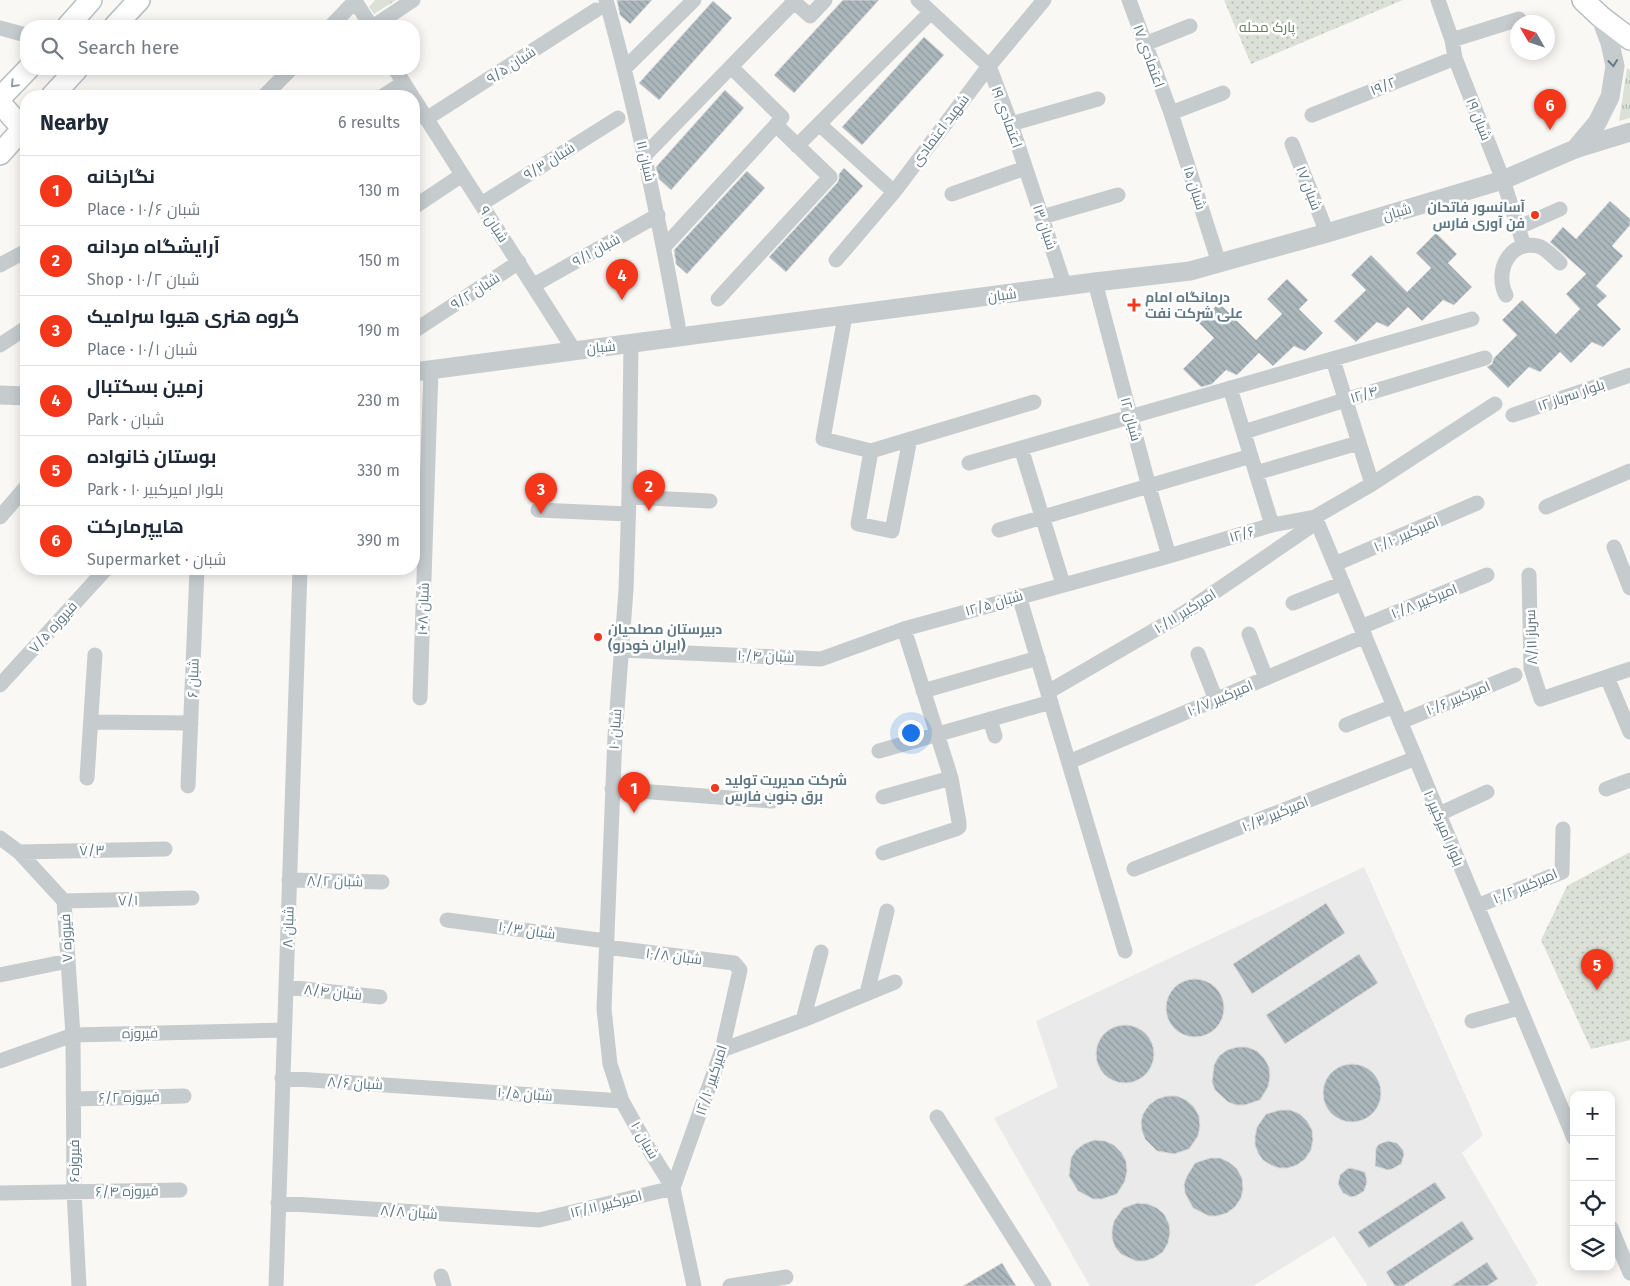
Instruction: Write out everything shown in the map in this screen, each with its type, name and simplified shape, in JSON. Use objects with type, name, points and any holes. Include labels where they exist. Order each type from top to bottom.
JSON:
[{"type":"main road","points":[[73,20],[91,0]]},
{"type":"main road","points":[[121,20],[139,0]]},
{"type":"main road","points":[[1583,0],[1630,39]]},
{"type":"main road","points":[[0,98],[22,75]]},
{"type":"main road","points":[[58,90],[71,75]]},
{"type":"main road","points":[[0,103],[20,123]]},
{"type":"main road","points":[[0,154],[20,132]]},
{"type":"street","points":[[381,20],[413,0]]},
{"type":"street","points":[[625,68],[694,0]]},
{"type":"street","points":[[644,156],[793,1],[810,16],[825,0]]},
{"type":"street","points":[[918,0],[989,66]]},
{"type":"street","name":"شهید اعتمادی","points":[[836,260],[894,192],[989,66],[1044,0]]},
{"type":"street","name":"۱۷ اعتمادی","points":[[1128,0],[1170,113]]},
{"type":"street","name":"۱۹ شبان","points":[[1438,0],[1452,40],[1455,58],[1503,180],[1524,246]]},
{"type":"street","points":[[337,20],[355,1],[368,20]]},
{"type":"street","name":"۱۱ شبان","points":[[601,5],[625,68],[658,216],[678,324]]},
{"type":"street","name":"۹/۵ شبان","points":[[426,119],[601,5]]},
{"type":"street","points":[[797,146],[931,12]]},
{"type":"street","points":[[1575,149],[1597,123],[1610,97],[1615,66],[1610,43],[1600,16]]},
{"type":"street","points":[[1452,40],[1510,23]]},
{"type":"street","points":[[1145,44],[1190,26]]},
{"type":"street","points":[[0,28],[20,33]]},
{"type":"street","name":"۱۹/۲","points":[[1312,115],[1455,58]]},
{"type":"street","name":"۱۹ اعتمادی","points":[[989,66],[1025,168]]},
{"type":"street","points":[[664,247],[782,118],[731,67]]},
{"type":"street","points":[[270,90],[285,75]]},
{"type":"street","name":"۹ شبان","points":[[398,75],[408,90]]},
{"type":"street","points":[[392,90],[403,83]]},
{"type":"street","points":[[1170,113],[1223,92]]},
{"type":"street","points":[[1011,124],[1098,99]]},
{"type":"street","name":"۹ شبان","points":[[420,109],[574,350]]},
{"type":"street","name":"۱۵ شبان","points":[[1170,113],[1219,263]]},
{"type":"street","name":"۹/۳ شبان","points":[[481,204],[618,118]]},
{"type":"street","points":[[819,124],[894,192]]},
{"type":"street","points":[[718,299],[830,177],[776,125]]},
{"type":"street","name":"شبان","points":[[422,371],[1190,271],[1327,233],[1503,180],[1575,149],[1630,132]]},
{"type":"street","name":"۱۷ شبان","points":[[1292,144],[1327,233]]},
{"type":"street","points":[[952,194],[1025,168]]},
{"type":"street","name":"۱۳ شبان","points":[[1025,168],[1066,287]]},
{"type":"street","points":[[420,203],[462,175]]},
{"type":"street","points":[[1042,216],[1118,195]]},
{"type":"street","points":[[1517,228],[1560,209]]},
{"type":"street","name":"۹/۱ شبان","points":[[534,285],[658,216]]},
{"type":"street","points":[[1506,296],[1503,289],[1501,272],[1507,256],[1524,246],[1540,246],[1560,263]]},
{"type":"street","points":[[0,265],[20,254]]},
{"type":"street","name":"۹/۲ شبان","points":[[420,327],[519,262]]},
{"type":"street","name":"۱۲ شبان","points":[[1095,282],[1169,556]]},
{"type":"street","points":[[845,316],[823,439],[871,451],[1034,402]]},
{"type":"street","points":[[969,463],[1472,319]]},
{"type":"street","points":[[0,345],[20,332]]},
{"type":"street","name":"۱۰ شبان","points":[[631,344],[626,590],[612,789],[604,1009],[610,1064],[622,1100],[650,1151],[674,1188]]},
{"type":"street","name":"۱۲/۴","points":[[1244,432],[1485,358]]},
{"type":"street","points":[[1333,360],[1372,484]]},
{"type":"street","name":"۱+۸ شبان","points":[[420,698],[422,371]]},
{"type":"street","name":"۱۲ بلوار سرباز","points":[[1513,415],[1630,375]]},
{"type":"street","points":[[1230,388],[1272,525]]},
{"type":"street","points":[[0,395],[20,396]]},
{"type":"street","name":"۱۰/۱۱ امیرکبیر","points":[[879,751],[990,719],[1049,697],[1184,613],[1316,520],[1495,404]]},
{"type":"street","points":[[871,451],[858,524],[892,531],[910,439]]},
{"type":"street","points":[[1256,474],[1358,443]]},
{"type":"street","points":[[1021,448],[1063,584]]},
{"type":"street","points":[[999,530],[1251,456]]},
{"type":"street","points":[[1546,507],[1630,471]]},
{"type":"street","points":[[0,517],[20,495]]},
{"type":"street","points":[[629,498],[710,501]]},
{"type":"street","name":"۱۰/۱۰ امیرکبیر","points":[[1335,564],[1477,504]]},
{"type":"street","points":[[538,510],[628,514]]},
{"type":"street","name":"۱۲/۶","points":[[1169,556],[1272,525],[1316,520]]},
{"type":"street","name":"۱۰ بلوار امیرکبیر","points":[[1316,520],[1573,1136]]},
{"type":"street","points":[[1614,547],[1630,588]]},
{"type":"street","name":"۱۲/۵ شبان","points":[[820,659],[904,629],[1169,556]]},
{"type":"street","name":"۷/۵ فیروزه","points":[[1,682],[100,575]]},
{"type":"street","name":"۶ شبان","points":[[188,786],[196,575]]},
{"type":"street","name":"۸ شبان","points":[[276,1286],[300,575]]},
{"type":"street","name":"۱۰/۸ امیرکبیر","points":[[1363,632],[1487,575]]},
{"type":"street","name":"۸/۱۱ سرباز","points":[[1529,575],[1531,668],[1541,699],[1607,677]]},
{"type":"street","points":[[1293,603],[1343,583]]},
{"type":"street","points":[[1019,596],[1125,952]]},
{"type":"street","points":[[883,853],[956,829],[960,822],[951,778],[904,629]]},
{"type":"street","name":"۱۰/۷ امیرکبیر","points":[[1076,759],[1266,678],[1363,632]]},
{"type":"street","points":[[1249,634],[1266,678]]},
{"type":"street","name":"۱۰/۴ شبان","points":[[621,650],[820,659]]},
{"type":"street","points":[[1198,654],[1216,700]]},
{"type":"street","points":[[87,778],[95,655]]},
{"type":"street","points":[[923,691],[979,682],[1038,658]]},
{"type":"street","points":[[1630,669],[1607,677],[1630,732]]},
{"type":"street","name":"۱۰/۶ امیرکبیر","points":[[1400,722],[1515,675]]},
{"type":"street","points":[[1346,725],[1394,706]]},
{"type":"street","points":[[990,719],[995,736]]},
{"type":"street","points":[[91,722],[191,723]]},
{"type":"street","name":"۱۰/۳ امیرکبیر","points":[[1134,869],[1416,758]]},
{"type":"street","points":[[883,797],[951,778]]},
{"type":"street","points":[[1606,789],[1630,780]]},
{"type":"street","points":[[612,789],[772,801]]},
{"type":"street","points":[[1439,814],[1487,792]]},
{"type":"street","name":"۱۰/۲ امیرکبیر","points":[[1477,906],[1562,872],[1563,829]]},
{"type":"street","name":"۷ فیروزه","points":[[0,838],[19,852],[64,902],[73,1035]]},
{"type":"street","name":"۷/۳","points":[[19,852],[166,849]]},
{"type":"street","name":"۸/۲ شبان","points":[[289,880],[382,882]]},
{"type":"street","name":"۷/۱","points":[[64,902],[192,898]]},
{"type":"street","points":[[867,993],[886,911]]},
{"type":"street","name":"۱۰/۳ شبان","points":[[447,920],[606,944]]},
{"type":"street","name":"۱۰/۸ شبان","points":[[606,944],[734,963],[740,970]]},
{"type":"street","points":[[803,1020],[822,952]]},
{"type":"street","points":[[0,975],[68,960]]},
{"type":"street","name":"۱۲/۱۰ امیرکبیر","points":[[674,1188],[722,1050],[740,970]]},
{"type":"street","points":[[722,1050],[803,1020],[895,982]]},
{"type":"street","name":"۸/۴ شبان","points":[[286,987],[380,997]]},
{"type":"street","points":[[1472,1021],[1519,1008]]},
{"type":"street","name":"فیروزه","points":[[0,1061],[73,1035],[284,1030]]},
{"type":"street","name":"فیروزه۶","points":[[73,1035],[74,1191],[79,1286]]},
{"type":"street","name":"۸/۶ شبان","points":[[282,1078],[428,1087]]},
{"type":"street","name":"۱۰/۵ شبان","points":[[428,1087],[622,1100]]},
{"type":"street","name":"۶/۲ فیروزه","points":[[74,1098],[184,1096]]},
{"type":"street","points":[[937,1117],[1044,1286]]},
{"type":"street","points":[[674,1188],[694,1286]]},
{"type":"street","name":"۱۲/۱۱ امیرکبیر","points":[[539,1220],[674,1188]]},
{"type":"street","name":"۶/۴ فیروزه","points":[[0,1193],[180,1190]]},
{"type":"street","name":"۸/۸ شبان","points":[[278,1203],[539,1220]]},
{"type":"street","points":[[1615,1237],[1630,1273]]},
{"type":"street","points":[[730,1286],[786,1277]]},
{"type":"shaded area","points":[[1364,867],[1483,1135],[1462,1153],[1538,1283],[1534,1286],[1368,1286],[1334,1236],[1253,1286],[1090,1286],[994,1118],[1058,1087],[1036,1021]]},
{"type":"green space","points":[[375,0],[396,0],[374,14],[369,7]]},
{"type":"green space","name":"پارک محله","points":[[1224,0],[1403,0],[1251,64]]},
{"type":"green space","points":[[1627,68],[1630,70],[1630,118],[1619,121]]},
{"type":"green space","points":[[1630,852],[1630,1040],[1591,1049],[1541,940],[1567,886]]},
{"type":"building","points":[[617,0],[652,0],[630,24],[620,15]]},
{"type":"building","points":[[843,0],[879,0],[794,93],[774,75]]},
{"type":"building","points":[[713,1],[732,18],[659,100],[639,83]]},
{"type":"building","points":[[924,37],[944,55],[862,145],[842,127]]},
{"type":"building","points":[[725,90],[744,108],[671,190],[659,179],[656,167]]},
{"type":"building","points":[[844,168],[863,186],[786,272],[769,257],[837,183],[839,174]]},
{"type":"building","points":[[747,171],[765,188],[687,274],[676,264],[674,250]]},
{"type":"building","points":[[1610,201],[1630,219],[1630,225],[1612,246],[1623,256],[1596,286],[1607,296],[1597,305],[1621,329],[1603,347],[1592,342],[1571,363],[1560,352],[1540,372],[1529,367],[1508,388],[1487,367],[1492,364],[1494,358],[1517,335],[1502,320],[1522,300],[1556,334],[1580,309],[1566,294],[1586,274],[1550,242],[1563,227],[1576,239]]},
{"type":"building","points":[[1436,233],[1457,254],[1448,263],[1472,287],[1454,305],[1443,300],[1422,321],[1408,307],[1388,327],[1377,322],[1356,342],[1334,321],[1366,290],[1351,275],[1371,255],[1407,292],[1431,268],[1416,253]]},
{"type":"building","points":[[1287,279],[1308,300],[1299,309],[1323,333],[1305,351],[1294,346],[1273,366],[1259,353],[1237,375],[1226,370],[1212,384],[1201,387],[1183,369],[1214,338],[1199,323],[1219,303],[1256,340],[1282,314],[1267,299]]},
{"type":"building","points":[[1326,903],[1345,933],[1252,994],[1233,964]]},
{"type":"building","points":[[1359,954],[1378,983],[1285,1044],[1266,1015]]},
{"type":"building","points":[[1189,979],[1201,979],[1216,987],[1224,1002],[1224,1014],[1216,1029],[1201,1037],[1189,1037],[1174,1029],[1166,1014],[1166,1002],[1174,987]]},
{"type":"building","points":[[1119,1025],[1131,1025],[1146,1033],[1154,1048],[1154,1060],[1146,1075],[1131,1083],[1119,1083],[1104,1075],[1096,1060],[1096,1048],[1104,1033]]},
{"type":"building","points":[[1247,1047],[1257,1051],[1269,1067],[1268,1087],[1260,1100],[1245,1105],[1236,1105],[1228,1102],[1215,1090],[1212,1082],[1214,1065],[1219,1056],[1227,1050]]},
{"type":"building","points":[[1346,1064],[1358,1064],[1373,1072],[1381,1087],[1381,1099],[1373,1114],[1358,1122],[1346,1122],[1331,1114],[1323,1099],[1323,1087],[1331,1072]]},
{"type":"building","points":[[1177,1096],[1186,1100],[1194,1107],[1199,1116],[1198,1136],[1189,1149],[1174,1154],[1157,1151],[1145,1139],[1142,1131],[1141,1122],[1143,1114],[1149,1105],[1157,1099]]},
{"type":"building","points":[[1280,1110],[1290,1110],[1300,1114],[1312,1130],[1311,1150],[1305,1159],[1297,1165],[1288,1168],[1279,1168],[1263,1160],[1255,1145],[1257,1127],[1266,1114]]},
{"type":"building","points":[[1094,1140],[1105,1141],[1114,1145],[1126,1161],[1125,1181],[1117,1194],[1102,1199],[1093,1199],[1078,1191],[1069,1176],[1071,1158],[1076,1150]]},
{"type":"building","points":[[1388,1141],[1397,1143],[1403,1150],[1404,1155],[1401,1164],[1388,1170],[1375,1166],[1376,1148],[1379,1144]]},
{"type":"building","points":[[1210,1158],[1220,1158],[1229,1162],[1237,1169],[1242,1178],[1243,1189],[1241,1198],[1235,1207],[1227,1213],[1217,1216],[1209,1216],[1193,1208],[1185,1193],[1184,1184],[1195,1163]]},
{"type":"building","points":[[1351,1168],[1365,1172],[1367,1182],[1364,1191],[1351,1197],[1343,1193],[1338,1184],[1340,1175]]},
{"type":"building","points":[[1435,1182],[1446,1198],[1369,1248],[1358,1232]]},
{"type":"building","points":[[1137,1203],[1148,1204],[1157,1208],[1164,1214],[1169,1224],[1168,1243],[1163,1252],[1145,1261],[1136,1261],[1121,1254],[1115,1247],[1112,1238],[1114,1221],[1123,1208]]},
{"type":"building","points":[[1462,1221],[1474,1239],[1403,1286],[1395,1286],[1386,1272]]},
{"type":"building","points":[[1487,1262],[1498,1279],[1487,1286],[1451,1286]]},
{"type":"building","points":[[1002,1263],[1016,1286],[963,1286]]},
{"type":"place","name":"هایپرمارکت","points":[[1550,130]]},
{"type":"place","name":"آسانسور فاتحان فن آوری فارس","points":[[1535,215]]},
{"type":"place","name":"زمین بسکتبال","points":[[622,300]]},
{"type":"place","name":"درمانگاه امام علی شرکت نفت","points":[[1134,305]]},
{"type":"place","name":"آرایشگاه مردانه","points":[[649,511]]},
{"type":"place","name":"گروه هنری هیوا سرامیک","points":[[541,514]]},
{"type":"place","name":"دبیرستان مصلحیان (ایران خودرو)","points":[[598,637]]},
{"type":"place","name":"شرکت مدیریت تولید برق جنوب فارس","points":[[715,788]]},
{"type":"place","name":"نگارخانه","points":[[634,813]]},
{"type":"place","name":"بوستان خانواده","points":[[1597,990]]}]
